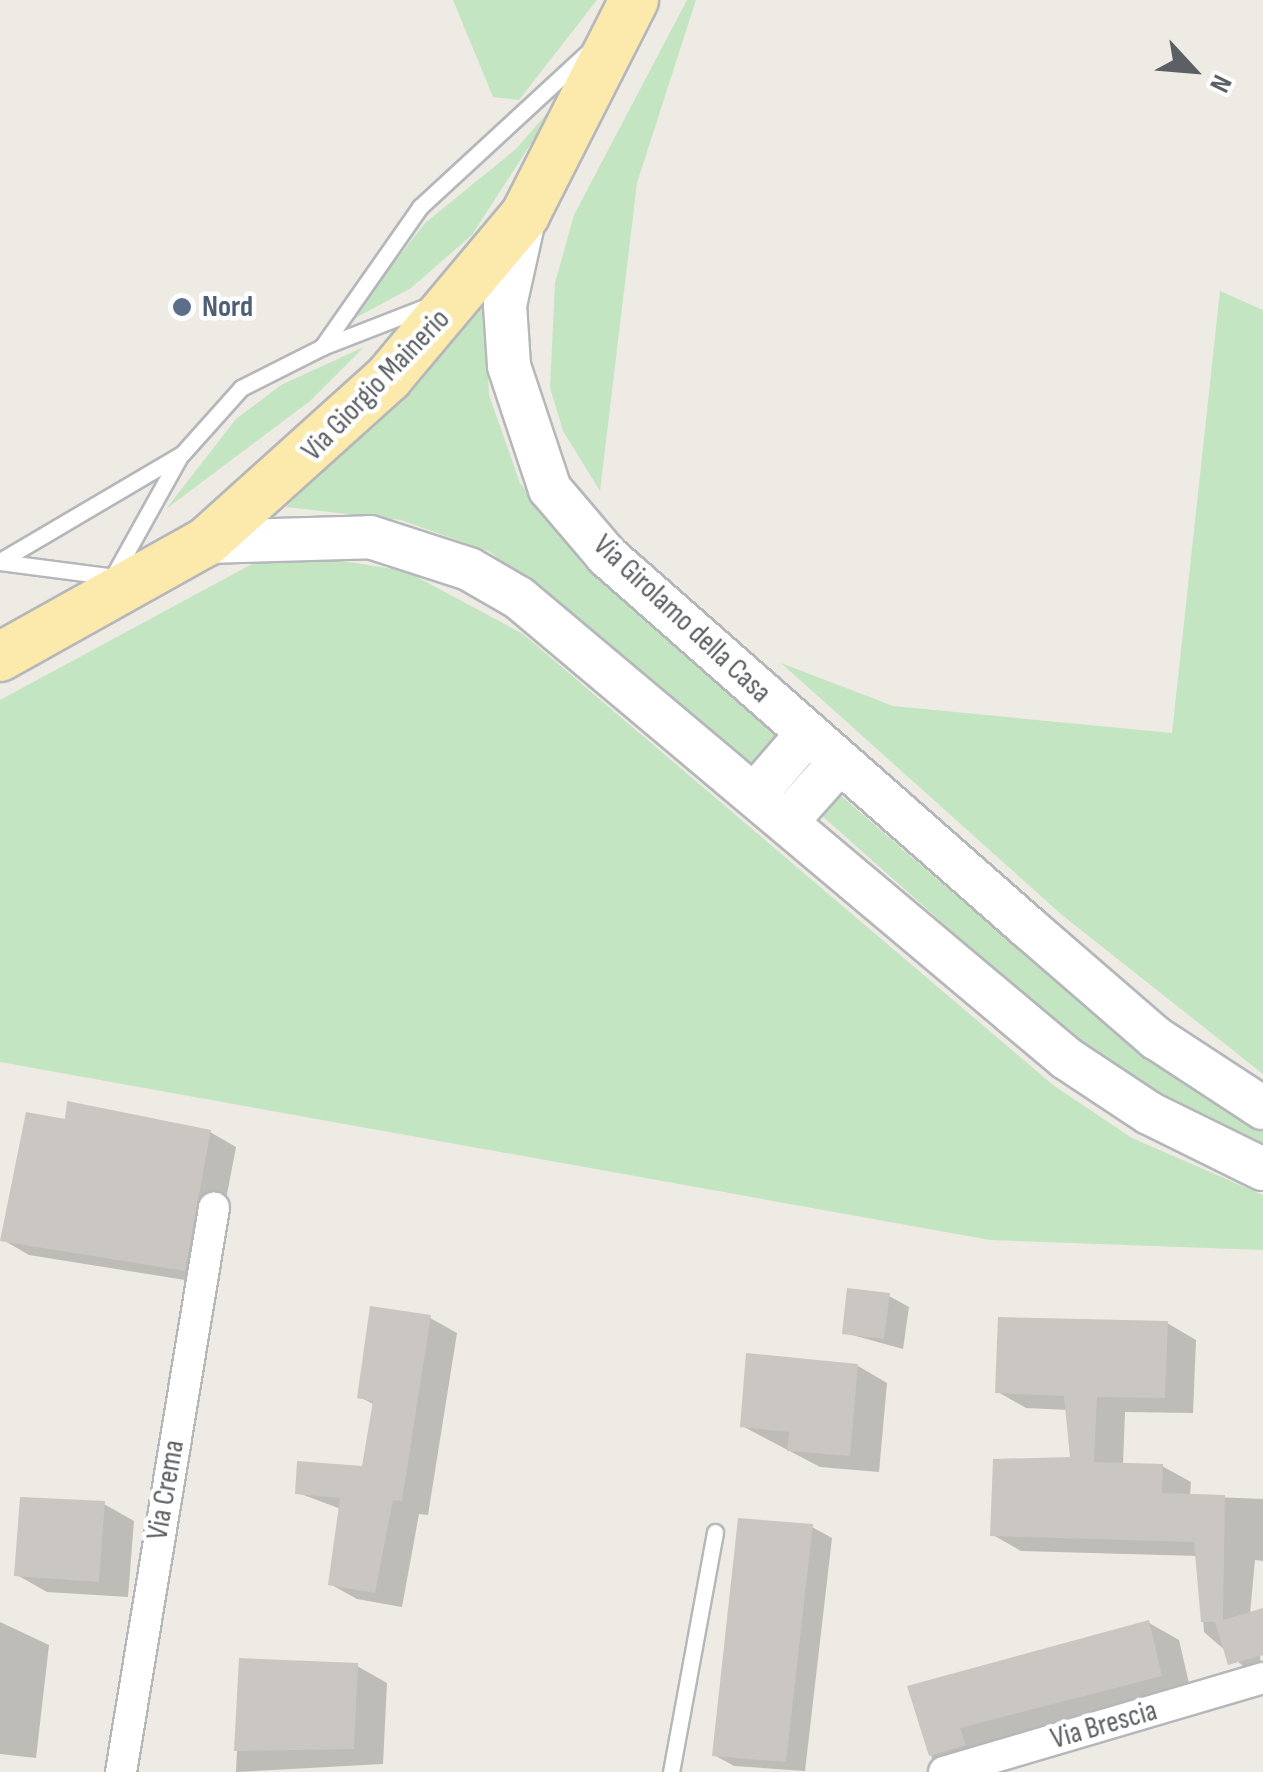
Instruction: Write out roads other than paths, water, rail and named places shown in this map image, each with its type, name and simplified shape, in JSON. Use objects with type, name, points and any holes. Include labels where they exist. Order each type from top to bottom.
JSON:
[{"type":"main road","name":"Via Giorgio Mainerio","points":[[0,658],[206,542],[338,430],[464,291],[524,214],[632,6]]},
{"type":"main road","name":"Via Girolamo della Casa","points":[[524,214],[504,305],[509,366],[550,488],[607,556],[1156,1038],[1263,1108]]},
{"type":"main road","points":[[206,542],[370,537],[469,569],[582,643],[1066,1058],[1149,1113],[1263,1169]]},
{"type":"main road","points":[[773,805],[808,734]]},
{"type":"main road","points":[[773,805],[840,762]]},
{"type":"street","name":"Via Crema","points":[[121,1772],[214,1208]]},
{"type":"street","name":"Via Brescia","points":[[944,1772],[1263,1678]]},
{"type":"lane","points":[[322,347],[420,206],[632,6]]},
{"type":"lane","points":[[0,562],[118,589],[182,454],[241,388],[322,347],[464,291]]},
{"type":"lane","points":[[0,562],[182,454]]},
{"type":"lane","points":[[670,1772],[715,1532]]},
{"type":"place","name":"Nord","points":[[182,307]]}]
